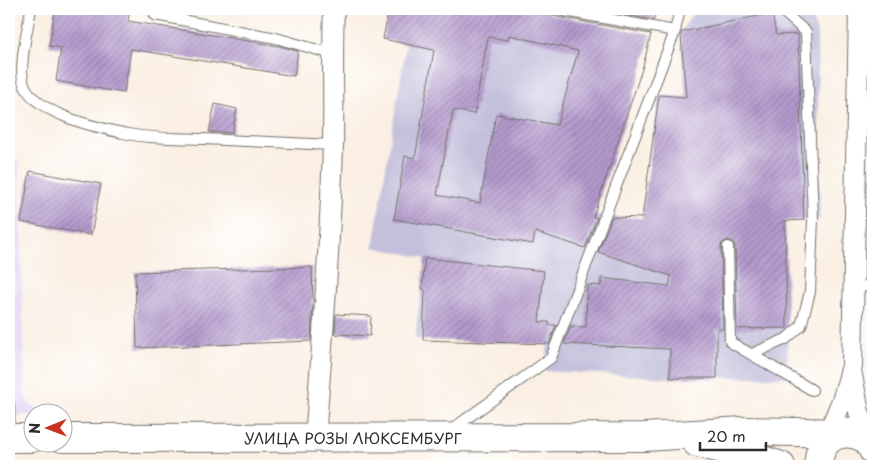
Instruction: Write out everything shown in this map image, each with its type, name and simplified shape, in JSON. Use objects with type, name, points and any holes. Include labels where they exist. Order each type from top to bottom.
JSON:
[{"type":"street","points":[[315,438],[328,263],[333,145],[332,54],[334,9]]},
{"type":"street","points":[[853,445],[844,398],[852,366],[864,287],[862,12]]},
{"type":"street","points":[[852,366],[859,412],[853,445]]},
{"type":"street","name":"УЛИЦА РОЗЫ ЛЮКСЕМБУРГ","points":[[72,438],[644,436],[744,431],[853,445]]},
{"type":"street","name":"УЛИЦА РОЗЫ ЛЮКСЕМБУРГ","points":[[644,436],[684,440],[720,447],[781,466]]},
{"type":"street","points":[[720,447],[740,456],[748,466]]},
{"type":"lane","points":[[31,9],[21,73],[24,85],[30,94],[54,112],[71,119],[124,134],[333,145]]},
{"type":"lane","points":[[554,9],[675,31]]},
{"type":"lane","points":[[440,437],[551,358],[675,31],[680,9]]},
{"type":"lane","points":[[752,354],[786,339],[800,326],[810,292],[813,219],[806,32],[780,9]]},
{"type":"lane","points":[[155,15],[276,38],[332,54]]},
{"type":"lane","points":[[728,247],[730,342],[812,390]]},
{"type":"lane","points":[[9,404],[17,438]]},
{"type":"shaded area","points":[[364,9],[533,9],[650,35],[643,66],[594,214],[642,218],[659,95],[675,96],[675,148],[735,235],[786,230],[788,377],[670,378],[545,371],[548,345],[415,339],[425,258],[373,247],[406,45],[383,39],[388,15]]},
{"type":"shaded area","points":[[696,9],[809,9],[817,32],[820,220],[803,220],[766,47],[683,65],[680,33]]},
{"type":"shaded area","points":[[9,147],[19,164],[25,395],[28,402],[22,402],[22,415],[9,415]]},
{"type":"building","points":[[55,9],[130,9],[128,21],[279,46],[298,51],[294,76],[131,49],[124,93],[56,81],[61,48],[49,46]]},
{"type":"building","points":[[389,9],[547,9],[549,14],[553,16],[651,34],[643,66],[593,217],[597,217],[585,248],[535,232],[533,244],[394,219],[405,156],[415,158],[434,50],[383,39]],"holes":[[[509,35],[578,51],[557,125],[496,114],[480,203],[437,195],[453,110],[474,114],[488,37],[508,40]]]},
{"type":"building","points":[[591,9],[656,9],[654,20]]},
{"type":"building","points":[[772,13],[776,35],[798,34],[804,220],[785,221],[787,328],[737,329],[735,247],[732,241],[727,240],[722,243],[721,247],[723,329],[717,329],[717,378],[670,378],[670,349],[564,344],[571,326],[586,327],[587,285],[601,286],[601,278],[669,286],[671,276],[598,252],[612,217],[642,218],[659,95],[686,97],[682,32]]},
{"type":"building","points":[[215,104],[237,109],[232,133],[209,132]]},
{"type":"building","points":[[30,171],[101,184],[91,235],[21,222]]},
{"type":"building","points":[[425,258],[544,271],[539,322],[549,322],[549,325],[556,325],[549,344],[423,340],[425,290],[422,289]]},
{"type":"building","points":[[312,267],[311,341],[137,348],[135,272]]},
{"type":"building","points":[[336,314],[371,316],[370,336],[335,334]]}]
